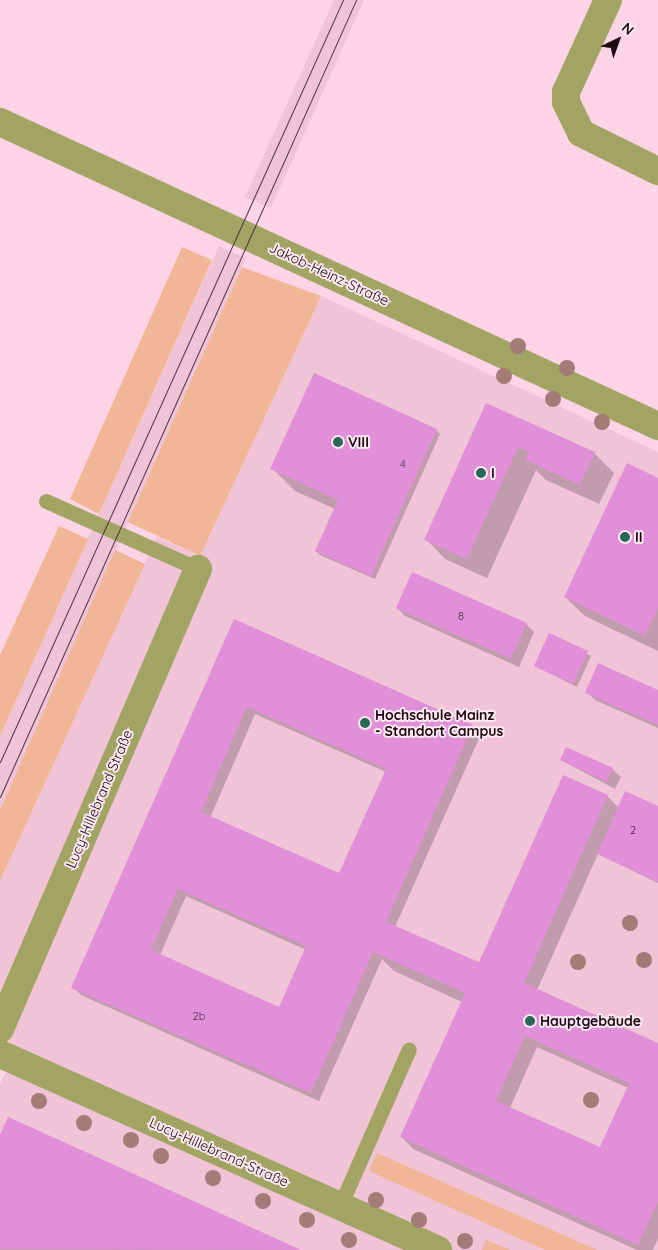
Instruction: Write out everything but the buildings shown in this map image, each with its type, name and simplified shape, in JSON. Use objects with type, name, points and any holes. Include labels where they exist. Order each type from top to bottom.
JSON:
[{"type":"street","points":[[608,0],[566,92],[566,102],[581,132],[658,171]]},
{"type":"street","name":"Jakob-Heinz-Straße","points":[[0,122],[658,426]]},
{"type":"street","name":"Lucy-Hillebrand Straße","points":[[0,1029],[198,569]]},
{"type":"street","name":"Lucy-Hillebrand-Straße","points":[[0,1054],[438,1250]]},
{"type":"lane","points":[[46,501],[198,569]]},
{"type":"lane","points":[[340,1206],[409,1049]]},
{"type":"shaded area","points":[[334,0],[364,0],[271,208],[245,197]]},
{"type":"shaded area","points":[[219,246],[246,258],[0,810],[0,736]]},
{"type":"shaded area","points":[[182,247],[212,260],[99,514],[70,499]]},
{"type":"shaded area","points":[[242,267],[321,296],[200,556],[128,522]]},
{"type":"shaded area","name":"Hochschule Mainz - Standort Campus","points":[[321,296],[658,452],[658,1250],[0,1250],[0,1084],[18,1047],[0,1038],[0,881],[157,537],[200,556]]},
{"type":"shaded area","points":[[59,526],[88,539],[0,736],[0,655]]},
{"type":"shaded area","points":[[115,550],[145,564],[0,881],[0,810]]},
{"type":"shaded area","points":[[377,1153],[597,1250],[545,1250],[369,1171]]},
{"type":"shaded area","points":[[486,1240],[510,1250],[482,1250]]},
{"type":"tram line","points":[[0,762],[343,0]]},
{"type":"tram line","points":[[0,797],[356,0]]},
{"type":"place","name":"VIII","points":[[338,442]]},
{"type":"place","name":"I","points":[[481,473]]},
{"type":"place","name":"II","points":[[625,537]]},
{"type":"place","name":"Hochschule Mainz - Standort Campus","points":[[365,723]]},
{"type":"place","name":"Hauptgebäude","points":[[530,1021]]}]
